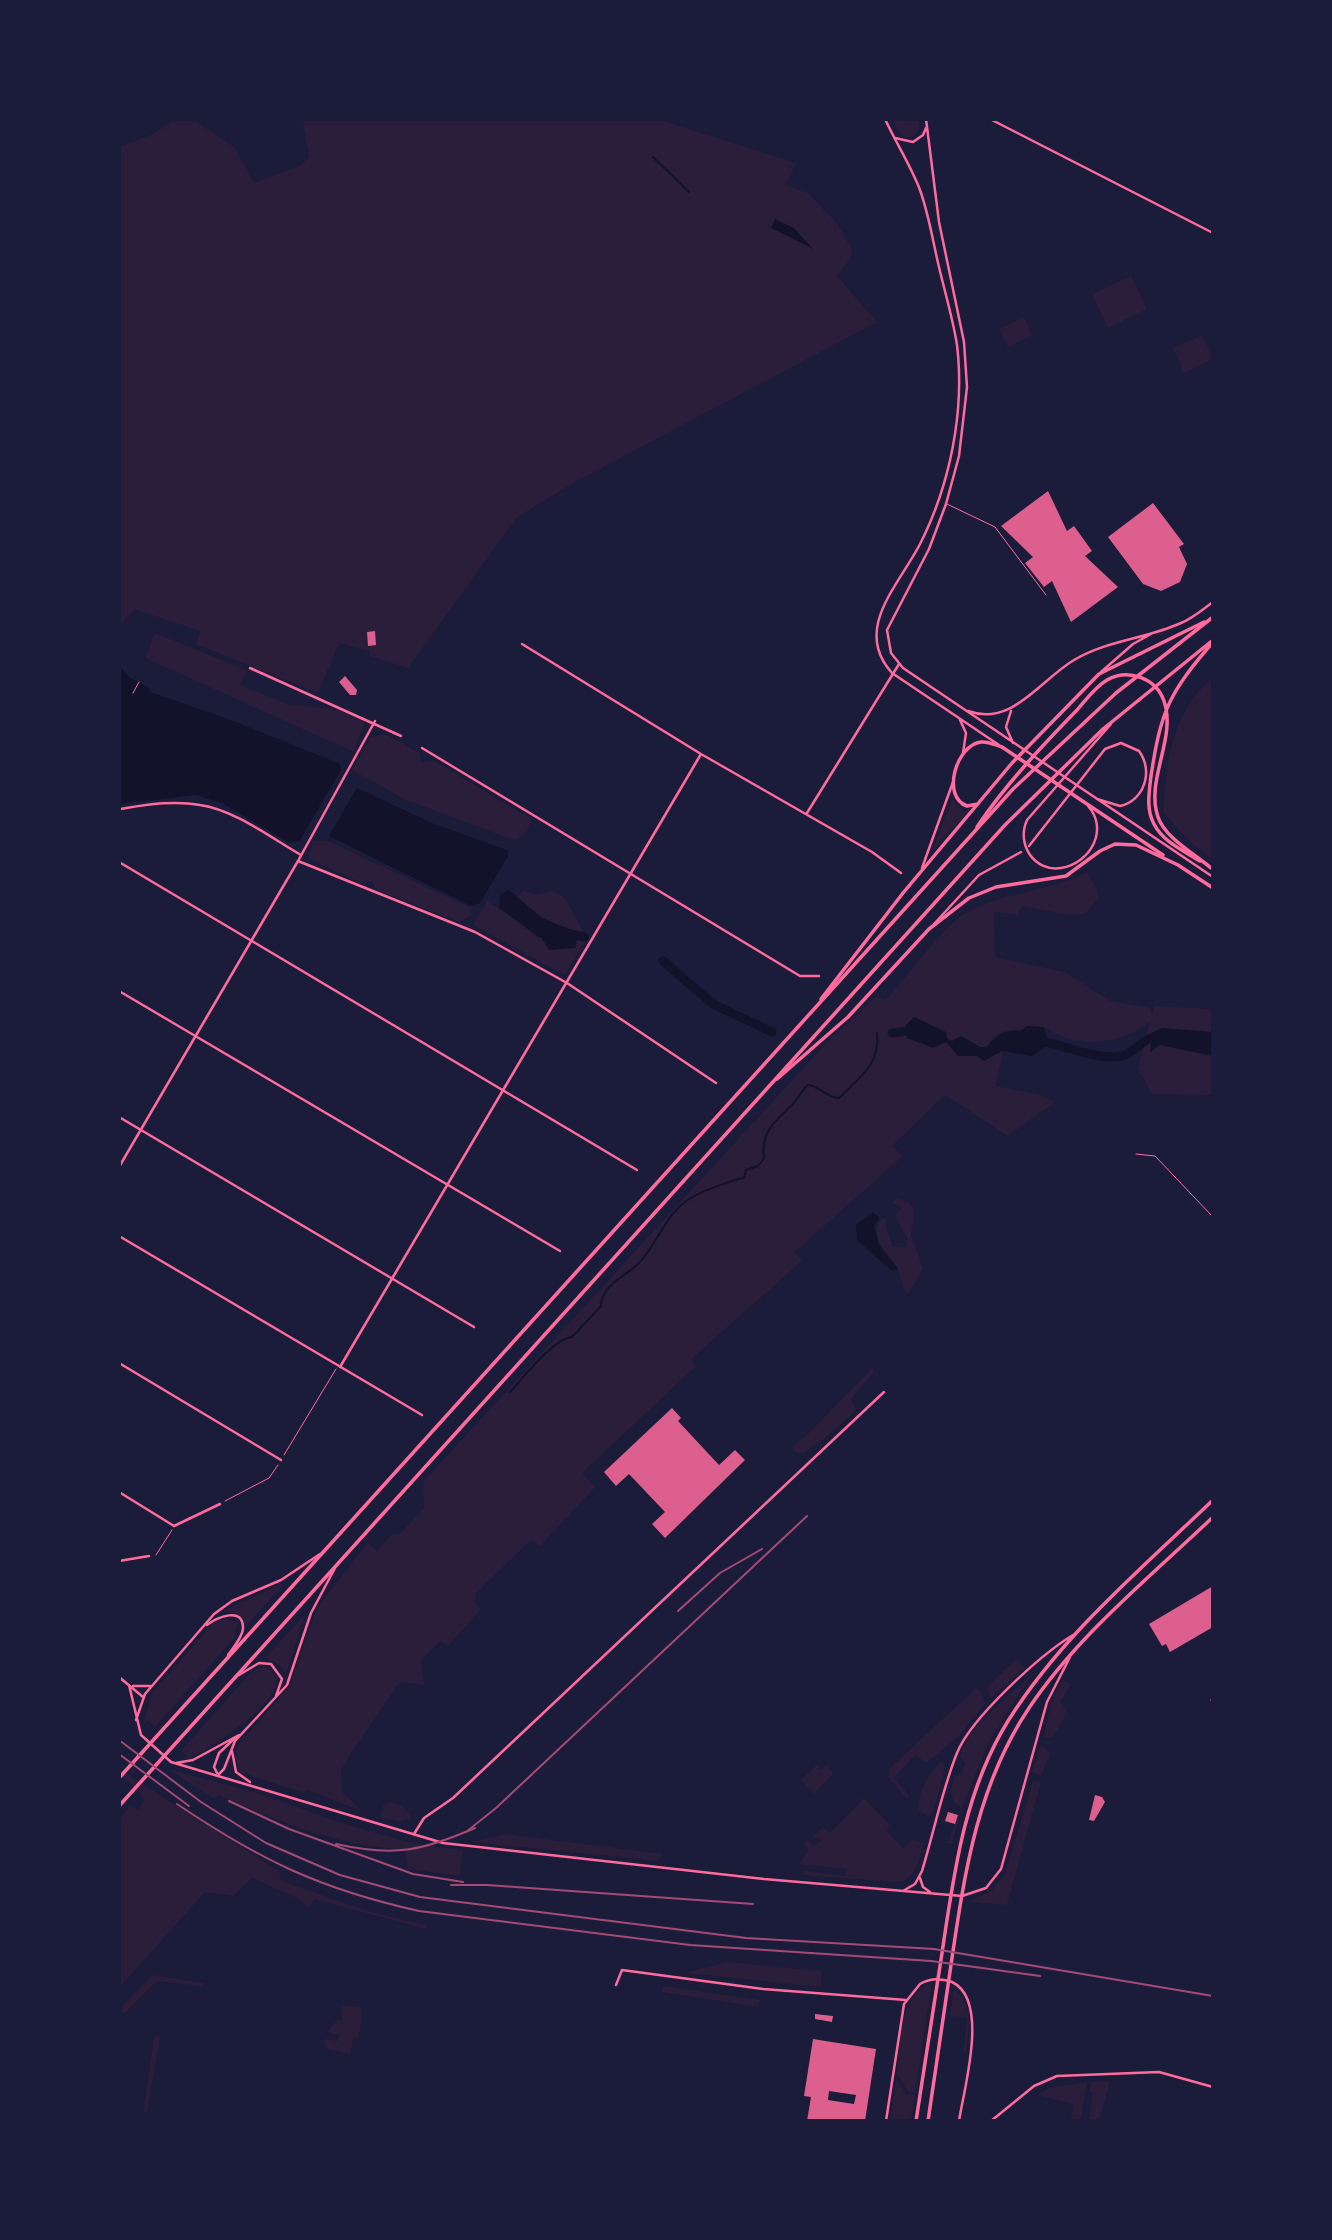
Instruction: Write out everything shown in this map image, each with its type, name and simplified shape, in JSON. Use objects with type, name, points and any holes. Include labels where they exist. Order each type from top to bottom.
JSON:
[{"type":"main road","points":[[815,1007],[919,875],[1041,731],[1099,674],[1211,618]]},
{"type":"main road","points":[[119,1778],[976,829],[1066,737],[1137,675],[1211,618]]},
{"type":"main road","points":[[119,1807],[1005,825],[1117,716],[1213,641]]},
{"type":"main road","points":[[1212,869],[1163,836],[1153,823],[1148,800],[1164,710],[1176,687],[1213,641]]},
{"type":"main road","points":[[976,829],[990,807],[1103,683],[1117,676],[1133,675],[1153,685],[1163,698],[1166,713],[1155,798],[1157,816],[1167,831],[1212,869]]},
{"type":"main road","points":[[985,798],[972,806],[962,804],[954,798],[954,779],[962,754],[972,745],[981,742],[1002,747],[1213,888]]},
{"type":"main road","points":[[771,1085],[848,1017],[929,929],[954,908],[982,892],[1066,876],[1100,851],[1115,844],[1136,845],[1178,865]]},
{"type":"main road","points":[[916,2121],[963,1832],[982,1773],[1008,1721],[1075,1633],[1213,1500]]},
{"type":"main road","points":[[928,2121],[967,1856],[985,1796],[1017,1727],[1043,1688],[1071,1656],[1213,1517]]},
{"type":"street","points":[[885,119],[923,200],[956,342],[959,386],[955,433],[936,500],[919,546],[876,627],[876,647],[892,673],[1002,747]]},
{"type":"street","points":[[926,119],[939,222],[966,364],[963,434],[946,503],[929,548],[890,622],[888,647],[899,664],[1015,746],[1213,877]]},
{"type":"street","points":[[990,119],[1213,233]]},
{"type":"street","points":[[893,136],[901,141],[913,142],[923,135],[927,126]]},
{"type":"street","points":[[965,710],[988,716],[1013,708],[1062,668],[1099,647],[1182,623],[1213,602]]},
{"type":"street","points":[[1099,674],[1133,644],[1160,630]]},
{"type":"street","points":[[522,644],[701,754],[807,813],[901,873]]},
{"type":"street","points":[[807,813],[899,664]]},
{"type":"street","points":[[250,668],[401,736]]},
{"type":"street","points":[[1013,708],[1006,727],[1015,746]]},
{"type":"street","points":[[952,712],[966,733],[962,754]]},
{"type":"street","points":[[1083,802],[1098,820],[1099,834],[1093,846],[1066,867],[1052,868],[1034,859],[1023,839],[1027,820],[1117,716]]},
{"type":"street","points":[[119,1167],[298,861],[374,722]]},
{"type":"street","points":[[1030,846],[1105,750],[1121,743],[1139,751],[1146,771],[1143,788],[1137,799],[1127,805],[1114,806],[1088,794]]},
{"type":"street","points":[[422,748],[800,976],[819,976]]},
{"type":"street","points":[[339,1367],[701,754]]},
{"type":"street","points":[[919,875],[954,779]]},
{"type":"street","points":[[119,808],[162,803],[202,805],[226,813],[301,855]]},
{"type":"street","points":[[929,929],[979,875],[1021,852]]},
{"type":"street","points":[[298,861],[475,932],[567,983],[716,1083]]},
{"type":"street","points":[[119,862],[505,1089],[637,1170]]},
{"type":"street","points":[[119,991],[335,1121],[449,1184],[560,1251]]},
{"type":"street","points":[[119,1117],[474,1327]]},
{"type":"street","points":[[119,1236],[422,1415]]},
{"type":"street","points":[[119,1363],[281,1460]]},
{"type":"street","points":[[414,1834],[424,1818],[453,1798],[884,1392]]},
{"type":"street","points":[[119,1492],[174,1526],[220,1504]]},
{"type":"street","points":[[137,1724],[143,1697],[214,1614],[228,1603],[281,1580],[323,1553]]},
{"type":"street","points":[[119,1561],[149,1556]]},
{"type":"street","points":[[219,1774],[224,1769],[232,1747],[289,1680],[312,1613],[336,1566]]},
{"type":"street","points":[[204,1627],[226,1615],[241,1621],[242,1632],[224,1662]]},
{"type":"street","points":[[900,1892],[915,1884],[921,1875],[952,1767],[964,1739],[1032,1667],[1075,1633]]},
{"type":"street","points":[[129,1685],[137,1724],[150,1745],[174,1763],[253,1784],[414,1834],[477,1848],[900,1892],[975,1894],[998,1876],[1047,1702],[1071,1656]]},
{"type":"street","points":[[236,1677],[259,1663],[273,1665],[282,1681],[273,1700]]},
{"type":"street","points":[[119,1677],[143,1697]]},
{"type":"street","points":[[129,1685],[143,1688],[153,1684]]},
{"type":"street","points":[[219,1774],[215,1768],[218,1755],[245,1730]]},
{"type":"street","points":[[174,1763],[193,1760],[239,1735]]},
{"type":"street","points":[[232,1747],[236,1772],[253,1784]]},
{"type":"street","points":[[921,1875],[923,1886],[934,1894]]},
{"type":"street","points":[[616,1986],[622,1970],[763,1989],[906,2000]]},
{"type":"street","points":[[886,2121],[906,2000],[923,1982],[941,1979],[959,1987],[970,2002],[973,2030],[959,2121]]},
{"type":"street","points":[[991,2121],[1034,2086],[1057,2076],[1159,2072],[1213,2088]]},
{"type":"lane","points":[[936,500],[995,527],[1046,595]]},
{"type":"lane","points":[[1136,1154],[1155,1156],[1213,1217]]},
{"type":"path","points":[[133,693],[139,682]]},
{"type":"path","points":[[220,1504],[269,1478],[339,1367]]},
{"type":"path","points":[[156,1555],[174,1526]]},
{"type":"shaded area","points":[[175,119],[192,119],[234,147],[254,183],[301,165],[309,157],[302,119],[657,119],[796,163],[785,185],[808,193],[837,223],[852,251],[851,258],[837,276],[877,322],[575,482],[516,518],[408,668],[370,656],[370,651],[339,643],[318,693],[196,644],[200,631],[134,609],[124,621],[119,620],[119,147],[153,134]]},
{"type":"shaded area","points":[[892,119],[919,119],[919,129],[914,136],[906,138]]},
{"type":"shaded area","points":[[775,219],[794,228],[813,249],[771,228]]},
{"type":"shaded area","points":[[1131,276],[1147,309],[1108,328],[1092,294]]},
{"type":"shaded area","points":[[1024,317],[1032,335],[1008,347],[999,329]]},
{"type":"shaded area","points":[[1202,335],[1213,359],[1184,373],[1173,348]]},
{"type":"shaded area","points":[[155,633],[247,670],[240,685],[288,704],[338,710],[365,721],[354,752],[145,658]]},
{"type":"shaded area","points":[[119,666],[130,678],[148,687],[150,692],[228,719],[340,764],[341,770],[300,840],[290,843],[222,803],[196,795],[119,804]]},
{"type":"shaded area","points":[[1213,677],[1213,860],[1190,842],[1164,813],[1166,774],[1173,739],[1188,706]]},
{"type":"shaded area","points":[[386,734],[419,753],[421,762],[434,761],[532,819],[527,829],[514,840],[404,799],[352,770],[371,737]]},
{"type":"shaded area","points":[[357,788],[434,824],[507,850],[508,856],[480,903],[471,906],[329,836]]},
{"type":"shaded area","points":[[952,799],[963,811],[970,810],[932,852]]},
{"type":"shaded area","points":[[313,841],[328,841],[471,908],[472,915],[460,922],[377,890],[372,881],[361,883],[308,858]]},
{"type":"shaded area","points":[[1087,872],[1098,894],[1085,914],[1070,915],[1022,906],[1017,915],[994,912],[995,957],[1065,972],[1110,1001],[1151,1008],[1152,1014],[1155,1006],[1213,1009],[1213,1095],[1152,1094],[1138,1068],[1150,1022],[1125,1036],[1097,1042],[1070,1039],[1044,1027],[1005,1031],[994,1036],[986,1047],[980,1047],[961,1036],[952,1041],[947,1039],[945,1032],[946,1042],[958,1056],[1003,1051],[996,1086],[1041,1095],[1055,1102],[1008,1136],[945,1095],[892,1146],[903,1156],[795,1252],[802,1261],[691,1359],[696,1366],[582,1473],[595,1487],[540,1546],[531,1540],[476,1593],[475,1602],[481,1609],[448,1646],[440,1641],[421,1661],[424,1685],[401,1682],[396,1687],[341,1768],[342,1792],[358,1807],[355,1809],[306,1789],[304,1793],[240,1772],[235,1757],[237,1746],[289,1687],[317,1608],[368,1542],[377,1551],[392,1534],[400,1534],[424,1508],[423,1482],[832,1037],[876,997],[886,1000],[933,944],[961,916],[990,902],[1056,884]]},
{"type":"shaded area","points":[[509,890],[542,918],[569,929],[577,936],[576,948],[549,950],[542,939],[499,908],[500,895]]},
{"type":"shaded area","points":[[552,890],[565,898],[587,939],[565,975],[473,925],[487,901],[516,919],[536,937],[577,936],[546,921],[515,897],[524,891],[538,895]]},
{"type":"shaded area","points":[[914,1017],[946,1032],[947,1039],[952,1041],[961,1036],[980,1047],[986,1047],[1001,1034],[1021,1031],[1026,1026],[1044,1027],[1048,1044],[1032,1056],[1002,1051],[984,1061],[977,1056],[958,1056],[946,1042],[933,1048],[907,1038],[906,1025]]},
{"type":"shaded area","points":[[1162,1028],[1213,1032],[1213,1056],[1160,1045],[1150,1052],[1152,1033]]},
{"type":"shaded area","points":[[898,1198],[908,1202],[914,1209],[911,1235],[923,1269],[908,1294],[897,1267],[881,1246],[877,1235],[879,1221],[886,1217],[886,1228],[893,1247],[906,1247],[908,1240],[895,1215],[902,1208],[893,1203]]},
{"type":"shaded area","points":[[873,1212],[879,1218],[874,1226],[879,1245],[898,1269],[892,1271],[857,1240],[856,1225]]},
{"type":"shaded area","points":[[873,1367],[874,1372],[851,1399],[856,1410],[827,1437],[803,1453],[795,1452],[792,1446],[809,1433]]},
{"type":"shaded area","points":[[286,1582],[246,1626],[235,1613],[222,1611]]},
{"type":"shaded area","points":[[305,1614],[286,1674],[266,1657]]},
{"type":"shaded area","points":[[225,1618],[238,1623],[235,1637],[155,1727],[148,1721],[143,1725],[152,1693],[212,1625]]},
{"type":"shaded area","points":[[1016,1659],[1025,1668],[991,1698],[987,1689],[990,1684]]},
{"type":"shaded area","points":[[263,1666],[271,1669],[277,1677],[267,1700],[228,1735],[191,1758],[183,1759],[186,1755],[181,1751],[252,1671]]},
{"type":"shaded area","points":[[1032,1674],[989,1742],[962,1807],[952,1844],[939,1842],[948,1842],[961,1807],[955,1803],[950,1793],[955,1776],[961,1774],[965,1764],[960,1756],[965,1744],[981,1721]]},
{"type":"shaded area","points":[[1062,1680],[1071,1684],[1060,1702],[1068,1712],[1052,1738],[1044,1737],[1051,1702]]},
{"type":"shaded area","points":[[976,1688],[981,1691],[985,1704],[958,1737],[926,1763],[915,1755],[894,1778],[909,1795],[907,1799],[888,1777],[889,1769]]},
{"type":"shaded area","points":[[1040,1746],[1046,1748],[1050,1754],[1041,1776],[1032,1772]]},
{"type":"shaded area","points":[[942,1762],[945,1767],[934,1810],[928,1817],[919,1810],[920,1798],[928,1777]]},
{"type":"shaded area","points":[[817,1765],[821,1770],[827,1765],[833,1774],[814,1794],[801,1780]]},
{"type":"shaded area","points":[[119,1769],[280,1872],[279,1878],[287,1883],[371,1912],[425,1925],[426,1929],[314,1899],[308,1909],[301,1900],[252,1878],[233,1896],[205,1892],[119,1988],[119,1820],[130,1806],[138,1810],[144,1801],[141,1793],[119,1774]]},
{"type":"shaded area","points":[[168,1769],[261,1794],[341,1823],[412,1843],[463,1851],[460,1876],[408,1869],[405,1849],[357,1844],[333,1838],[287,1823],[219,1795],[213,1798]]},
{"type":"shaded area","points":[[1033,1781],[1041,1782],[1007,1905],[968,1902],[991,1891],[1005,1874]]},
{"type":"shaded area","points":[[864,1798],[890,1825],[886,1830],[903,1848],[914,1839],[924,1844],[912,1874],[895,1882],[803,1875],[804,1871],[845,1876],[846,1869],[799,1864],[809,1850],[803,1844],[807,1840],[814,1847],[821,1840],[813,1837],[823,1827],[830,1833]]},
{"type":"shaded area","points":[[389,1802],[401,1805],[411,1815],[409,1819],[400,1822],[380,1817],[383,1806]]},
{"type":"shaded area","points":[[505,1834],[664,1854],[657,1861],[471,1842]]},
{"type":"shaded area","points":[[727,1962],[821,1971],[821,1987],[684,1973]]},
{"type":"shaded area","points":[[153,1975],[203,1983],[203,1987],[157,1981],[124,2014],[121,2011],[123,2005]]},
{"type":"shaded area","points":[[932,1983],[915,2093],[909,2092],[897,2074],[903,2022],[913,1998],[921,1989]]},
{"type":"shaded area","points":[[663,1986],[760,2000],[759,2007],[662,1992]]},
{"type":"shaded area","points":[[954,1989],[965,2002],[969,2018],[966,2051],[963,2053],[967,2018],[950,2016]]},
{"type":"shaded area","points":[[341,2005],[359,2005],[362,2010],[359,2038],[353,2037],[351,2054],[327,2049],[324,2044],[325,2039],[338,2041],[339,2035],[327,2032],[338,2019],[342,2020]]},
{"type":"shaded area","points":[[158,2035],[160,2038],[147,2112],[143,2114],[154,2038]]},
{"type":"shaded area","points":[[896,2079],[906,2094],[915,2095],[911,2121],[890,2121]]},
{"type":"shaded area","points":[[1110,2081],[1099,2121],[1089,2121],[1093,2092],[1089,2092],[1091,2082]]},
{"type":"shaded area","points":[[1087,2082],[1080,2121],[1071,2121],[1073,2104],[1038,2095],[1048,2088]]},
{"type":"building","points":[[1048,491],[1067,531],[1074,526],[1092,551],[1085,556],[1118,587],[1071,622],[1052,581],[1044,587],[1025,563],[1033,557],[1001,526]]},
{"type":"building","points":[[1153,503],[1184,544],[1179,547],[1187,564],[1180,582],[1161,591],[1143,584],[1108,537]]},
{"type":"building","points":[[375,631],[376,645],[368,646],[367,632]]},
{"type":"building","points":[[345,676],[357,690],[356,695],[350,695],[339,682]]},
{"type":"building","points":[[672,1408],[681,1418],[678,1421],[719,1465],[735,1450],[745,1460],[665,1538],[652,1524],[665,1512],[629,1474],[616,1486],[604,1472]]},
{"type":"building","points":[[1213,1586],[1213,1627],[1170,1652],[1166,1644],[1162,1646],[1149,1624]]},
{"type":"building","points":[[1095,1795],[1102,1797],[1105,1802],[1094,1821],[1089,1820]]},
{"type":"building","points":[[948,1812],[958,1815],[955,1824],[945,1821]]},
{"type":"building","points":[[815,2014],[833,2016],[832,2022],[815,2019]]},
{"type":"building","points":[[813,2039],[876,2049],[865,2121],[807,2121],[811,2097],[804,2096]],"holes":[[[829,2091],[856,2095],[854,2104],[828,2100]]]},
{"type":"waterway","points":[[653,157],[689,192]]},
{"type":"waterway","points":[[566,933],[584,937]]},
{"type":"waterway","points":[[663,961],[713,1004],[772,1032]]},
{"type":"waterway","points":[[892,1033],[918,1030]]},
{"type":"waterway","points":[[510,1392],[547,1352],[572,1337],[601,1306],[605,1292],[639,1263],[681,1205],[694,1196],[744,1178],[746,1170],[758,1166],[764,1158],[766,1135],[808,1085],[839,1098],[854,1084],[872,1062],[876,1053],[877,1033]]},
{"type":"waterway","points":[[1039,1041],[1096,1055],[1118,1057],[1160,1035]]},
{"type":"railway","points":[[466,1832],[496,1808],[807,1516]]},
{"type":"railway","points":[[678,1611],[720,1573],[762,1549]]},
{"type":"railway","points":[[119,1740],[201,1802],[266,1843],[340,1875],[420,1897],[746,1938],[934,1949],[1213,1996]]},
{"type":"railway","points":[[119,1754],[189,1806]]},
{"type":"railway","points":[[229,1801],[289,1829],[413,1874],[463,1882]]},
{"type":"railway","points":[[177,1804],[236,1841],[292,1870],[351,1893],[419,1911],[690,1945],[931,1961],[1040,1976]]},
{"type":"railway","points":[[336,1844],[375,1850],[407,1850],[439,1842],[475,1828]]},
{"type":"railway","points":[[451,1885],[487,1885],[753,1904]]}]
